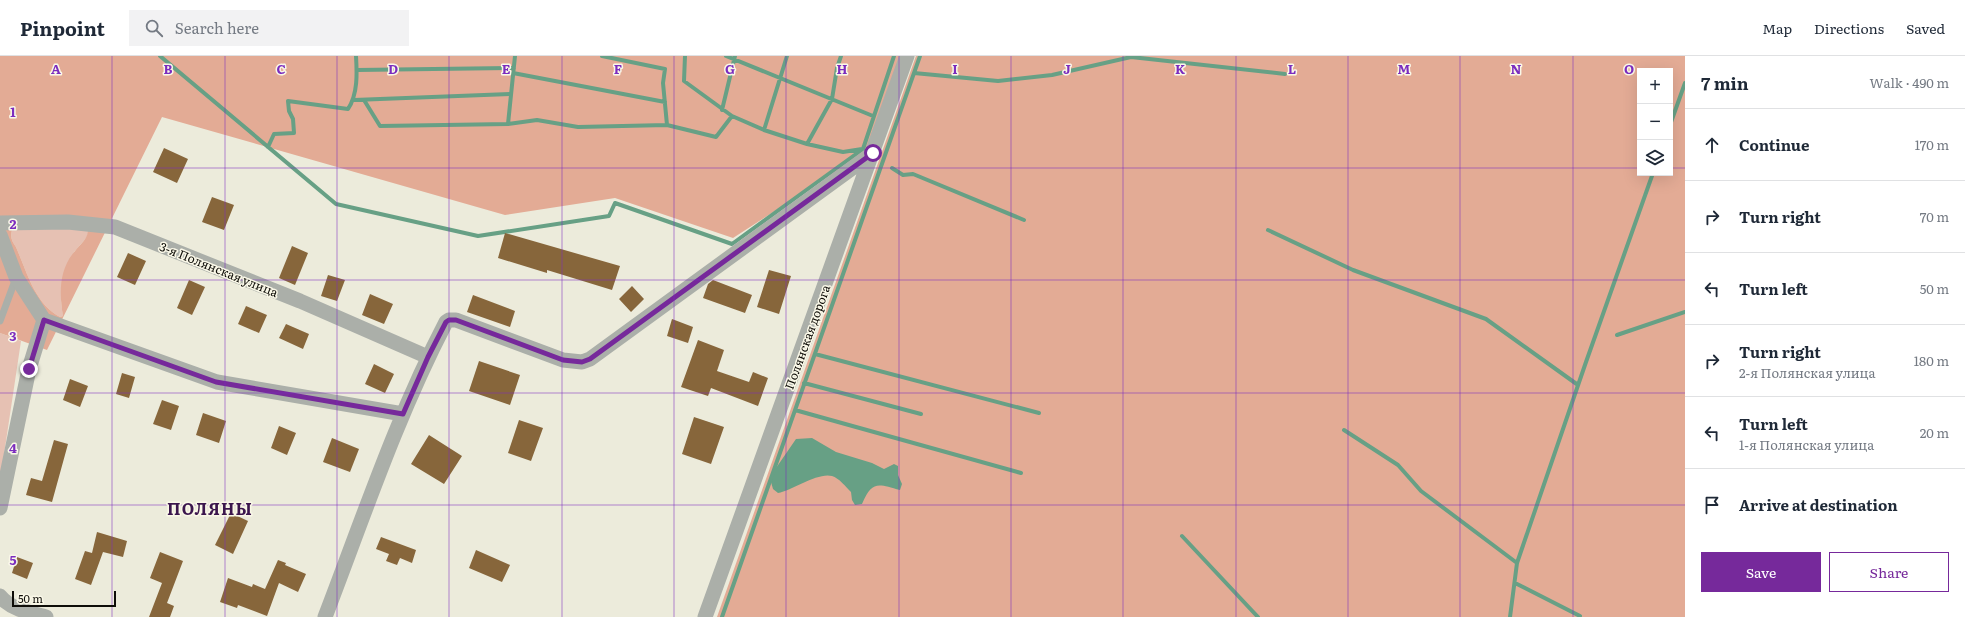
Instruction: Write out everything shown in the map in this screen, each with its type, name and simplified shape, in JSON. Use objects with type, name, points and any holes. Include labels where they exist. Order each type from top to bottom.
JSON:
[{"type":"street","name":"Полянская дорога","points":[[705,617],[907,56]]},
{"type":"street","points":[[325,617],[403,414],[428,357],[446,322],[449,320],[456,320],[563,360],[582,362],[590,359],[873,153]]},
{"type":"street","name":"3-я Полянская улица","points":[[0,223],[68,222],[115,227],[300,301],[428,357]]},
{"type":"street","points":[[0,235],[16,278],[44,320],[216,382],[403,414]]},
{"type":"street","points":[[0,508],[29,369],[44,320]]},
{"type":"street","points":[[0,596],[4,601],[24,614],[46,617]]},
{"type":"lane","points":[[0,321],[16,278]]},
{"type":"shaded area","points":[[0,56],[901,56],[868,151],[733,238],[615,198],[505,215],[162,117],[47,350],[0,333]],"holes":[[[81,227],[88,231],[85,239],[70,258],[63,273],[61,290],[63,316],[60,317],[51,311],[38,296],[13,243],[11,235],[12,230],[17,228]]]},
{"type":"shaded area","points":[[916,56],[1685,56],[1685,617],[717,617]]},
{"type":"shaded area","points":[[81,227],[89,231],[87,237],[74,252],[61,302],[63,316],[60,317],[51,311],[38,296],[13,243],[11,235],[12,230],[17,228]]},
{"type":"shaded area","points":[[0,333],[21,341],[0,481]]},
{"type":"shaded area","points":[[812,438],[836,452],[872,463],[884,469],[894,464],[898,466],[898,475],[902,484],[900,490],[881,485],[873,487],[862,504],[855,505],[852,500],[851,492],[845,485],[835,477],[826,475],[778,493],[773,489],[771,482],[776,468],[796,439]]},
{"type":"building","points":[[164,148],[188,159],[177,183],[153,172]]},
{"type":"building","points":[[212,197],[234,205],[224,230],[202,222]]},
{"type":"building","points":[[505,233],[620,266],[612,290],[547,270],[547,273],[498,258]]},
{"type":"building","points":[[292,246],[308,253],[295,285],[279,278]]},
{"type":"building","points":[[128,253],[146,261],[135,285],[117,277]]},
{"type":"building","points":[[769,270],[791,276],[779,314],[757,307]]},
{"type":"building","points":[[328,275],[345,280],[337,301],[321,296]]},
{"type":"building","points":[[189,280],[205,287],[192,315],[177,308]]},
{"type":"building","points":[[713,280],[752,295],[745,313],[703,298],[708,284]]},
{"type":"building","points":[[632,286],[644,299],[631,312],[619,299]]},
{"type":"building","points":[[370,294],[393,304],[384,324],[362,315]]},
{"type":"building","points":[[473,295],[515,311],[510,327],[467,312]]},
{"type":"building","points":[[246,306],[267,315],[259,333],[238,324]]},
{"type":"building","points":[[672,319],[693,327],[688,343],[667,336]]},
{"type":"building","points":[[286,324],[309,334],[303,349],[279,338]]},
{"type":"building","points":[[698,340],[724,350],[717,371],[749,382],[753,372],[768,378],[758,406],[711,388],[708,396],[681,387]]},
{"type":"building","points":[[479,361],[520,375],[510,405],[469,391]]},
{"type":"building","points":[[374,364],[394,374],[385,393],[365,384]]},
{"type":"building","points":[[122,373],[135,377],[129,398],[116,394]]},
{"type":"building","points":[[70,379],[88,386],[80,407],[63,400]]},
{"type":"building","points":[[162,400],[179,406],[171,430],[153,424]]},
{"type":"building","points":[[203,413],[226,421],[219,443],[196,435]]},
{"type":"building","points":[[694,417],[724,427],[711,464],[682,454]]},
{"type":"building","points":[[519,420],[543,428],[531,461],[508,453]]},
{"type":"building","points":[[279,426],[296,433],[287,455],[271,448]]},
{"type":"building","points":[[429,435],[462,456],[444,484],[411,464]]},
{"type":"building","points":[[332,438],[359,449],[350,472],[323,462]]},
{"type":"building","points":[[54,440],[68,444],[52,502],[26,495],[31,478],[42,481]]},
{"type":"building","points":[[231,513],[248,521],[233,554],[215,545]]},
{"type":"building","points":[[97,532],[127,541],[123,557],[103,552],[91,585],[75,579],[85,551],[92,553]]},
{"type":"building","points":[[381,537],[416,550],[412,563],[400,558],[397,565],[386,561],[389,554],[376,549]]},
{"type":"building","points":[[476,550],[510,565],[502,582],[469,568]]},
{"type":"building","points":[[160,552],[183,561],[167,603],[174,606],[170,617],[149,617],[162,583],[150,578]]},
{"type":"building","points":[[17,557],[33,563],[27,579],[12,573]]},
{"type":"building","points":[[278,560],[286,563],[285,565],[306,574],[298,592],[279,583],[267,616],[238,605],[237,608],[220,602],[228,578],[252,587],[253,584],[265,589]]},
{"type":"waterway","points":[[160,56],[336,204],[478,236],[609,216],[615,203],[732,244],[863,149],[894,56]]},
{"type":"waterway","points":[[268,147],[274,134],[294,133],[293,119],[289,111],[288,101],[348,109],[354,97],[357,76],[356,56]]},
{"type":"waterway","points":[[515,56],[508,124],[537,120],[578,127],[667,125],[716,137],[732,116]]},
{"type":"waterway","points":[[602,56],[665,69],[663,83],[667,125]]},
{"type":"waterway","points":[[685,56],[684,81],[732,116],[764,130],[807,144],[843,152],[862,149]]},
{"type":"waterway","points":[[726,56],[873,116]]},
{"type":"waterway","points":[[722,110],[735,56]]},
{"type":"waterway","points":[[764,130],[787,56]]},
{"type":"waterway","points":[[807,144],[832,99],[837,68],[841,56]]},
{"type":"waterway","points":[[722,617],[920,56]]},
{"type":"waterway","points":[[914,73],[998,81],[1052,75],[1131,57],[1285,74]]},
{"type":"waterway","points":[[357,70],[514,68]]},
{"type":"waterway","points":[[513,73],[665,102]]},
{"type":"waterway","points":[[1673,117],[1685,83]]},
{"type":"waterway","points":[[354,100],[511,94]]},
{"type":"waterway","points":[[364,100],[380,126],[508,124]]},
{"type":"waterway","points":[[892,168],[903,175],[913,174],[1024,220]]},
{"type":"waterway","points":[[1510,617],[1517,563],[1652,176]]},
{"type":"waterway","points":[[1268,230],[1353,270],[1486,319],[1578,385]]},
{"type":"waterway","points":[[1617,335],[1685,312]]},
{"type":"waterway","points":[[815,354],[1039,413]]},
{"type":"waterway","points":[[804,383],[921,414]]},
{"type":"waterway","points":[[795,410],[1021,473]]},
{"type":"waterway","points":[[1344,430],[1398,465],[1421,491],[1517,563]]},
{"type":"waterway","points":[[1182,536],[1258,617]]},
{"type":"waterway","points":[[1515,583],[1580,616]]},
{"type":"district","name":"ПОЛЯНЫ","points":[[210,508]]},
{"type":"route","points":[[29,369],[44,320],[216,382],[403,414],[428,357],[446,322],[449,320],[456,320],[563,360],[582,362],[590,359],[603,352],[873,153]]}]
